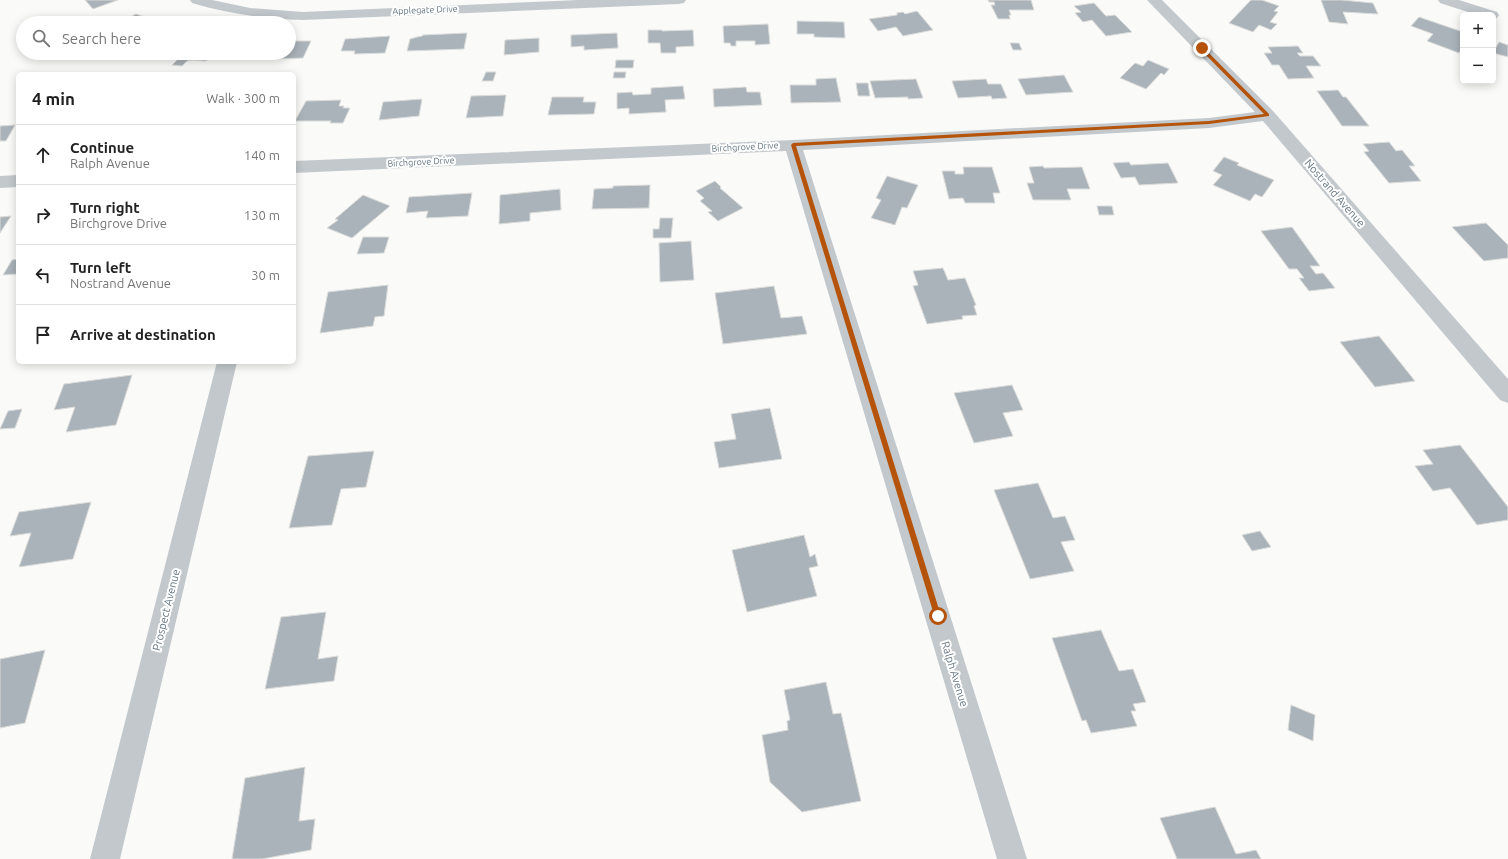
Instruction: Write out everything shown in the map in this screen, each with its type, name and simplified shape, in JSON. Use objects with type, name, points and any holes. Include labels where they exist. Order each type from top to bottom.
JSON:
[{"type":"street","name":"Applegate Drive","points":[[198,0],[222,9],[259,15],[303,16],[679,0]]},
{"type":"street","name":"Nostrand Avenue","points":[[1154,0],[1268,115],[1508,394]]},
{"type":"street","points":[[1445,0],[1483,12]]},
{"type":"street","points":[[1496,16],[1508,20]]},
{"type":"street","name":"Birchgrove Drive","points":[[296,167],[793,145],[1209,123],[1268,115]]},
{"type":"street","name":"Ralph Avenue","points":[[793,145],[1012,859]]},
{"type":"street","points":[[0,182],[16,181]]},
{"type":"street","name":"Prospect Avenue","points":[[105,859],[227,364]]},
{"type":"building","points":[[85,0],[118,0],[93,9]]},
{"type":"building","points":[[988,0],[1031,0],[1034,10],[1009,10],[1011,15],[1009,15],[1010,19],[998,19],[991,5],[995,5],[994,2],[989,2]]},
{"type":"building","points":[[1251,0],[1262,0],[1279,6],[1274,11],[1278,12],[1270,22],[1277,24],[1271,30],[1259,25],[1253,32],[1229,23]]},
{"type":"building","points":[[1321,0],[1342,0],[1373,3],[1378,14],[1343,12],[1348,24],[1329,22]]},
{"type":"building","points":[[1094,3],[1106,16],[1115,15],[1132,32],[1106,36],[1092,20],[1083,22],[1075,13],[1081,12],[1074,6]]},
{"type":"building","points":[[917,11],[933,30],[903,36],[896,27],[878,31],[869,19],[897,15],[897,13],[903,12],[905,14]]},
{"type":"building","points":[[1419,17],[1460,31],[1460,52],[1459,53],[1427,41],[1433,34],[1411,26]]},
{"type":"building","points":[[797,21],[844,22],[845,38],[814,37],[814,34],[797,34]]},
{"type":"building","points":[[768,24],[770,44],[755,45],[755,41],[736,41],[736,46],[731,46],[730,43],[724,43],[723,26]]},
{"type":"building","points":[[648,30],[693,30],[694,46],[676,47],[676,53],[661,53],[660,43],[648,43]]},
{"type":"building","points":[[467,33],[464,49],[407,51],[410,39],[423,35]]},
{"type":"building","points":[[617,33],[618,48],[584,50],[584,46],[571,47],[571,35]]},
{"type":"building","points":[[390,36],[385,53],[354,54],[355,51],[341,51],[345,39]]},
{"type":"building","points":[[539,38],[539,52],[504,55],[505,40]]},
{"type":"building","points":[[296,41],[311,41],[303,58],[296,58]]},
{"type":"building","points":[[1499,42],[1508,45],[1508,57],[1496,54],[1496,48]]},
{"type":"building","points":[[1010,43],[1019,43],[1022,50],[1013,50]]},
{"type":"building","points":[[1298,46],[1303,53],[1297,53],[1300,56],[1313,56],[1321,66],[1306,66],[1314,78],[1288,79],[1279,65],[1272,65],[1264,53],[1272,53],[1268,47]]},
{"type":"building","points":[[177,60],[192,60],[187,61],[182,66],[172,65]]},
{"type":"building","points":[[616,60],[634,60],[633,68],[615,68]]},
{"type":"building","points":[[1148,60],[1169,69],[1164,75],[1161,73],[1146,89],[1120,78],[1135,63],[1143,66]]},
{"type":"building","points":[[486,72],[496,72],[493,81],[482,81]]},
{"type":"building","points":[[614,72],[626,72],[625,78],[613,78]]},
{"type":"building","points":[[1064,75],[1073,92],[1026,95],[1018,79]]},
{"type":"building","points":[[836,78],[841,102],[791,103],[790,85],[816,85],[816,79]]},
{"type":"building","points":[[916,79],[923,98],[875,98],[870,81]]},
{"type":"building","points":[[986,79],[988,84],[1001,84],[1007,98],[992,99],[991,96],[958,98],[952,81]]},
{"type":"building","points":[[856,83],[868,83],[870,96],[858,96]]},
{"type":"building","points":[[683,86],[685,99],[665,100],[666,112],[629,114],[629,108],[617,109],[617,93],[632,92],[633,95],[651,94],[651,88]]},
{"type":"building","points":[[746,87],[747,92],[760,92],[762,105],[714,107],[713,89]]},
{"type":"building","points":[[1338,90],[1343,97],[1346,97],[1369,126],[1342,126],[1317,91]]},
{"type":"building","points":[[506,95],[503,116],[466,118],[471,96]]},
{"type":"building","points":[[552,97],[584,97],[583,102],[596,102],[594,114],[548,115]]},
{"type":"building","points":[[422,99],[419,116],[379,120],[383,102]]},
{"type":"building","points":[[341,100],[339,106],[344,106],[343,108],[350,108],[343,123],[330,123],[331,121],[296,121],[306,101]]},
{"type":"building","points":[[15,125],[6,141],[0,141],[0,126]]},
{"type":"building","points":[[1389,142],[1396,151],[1402,150],[1415,166],[1409,166],[1421,181],[1389,183],[1364,152],[1369,151],[1363,144]]},
{"type":"building","points":[[1224,157],[1239,163],[1237,165],[1274,180],[1262,197],[1255,194],[1250,201],[1213,185],[1222,175],[1213,171]]},
{"type":"building","points":[[1129,162],[1131,165],[1168,163],[1178,183],[1139,185],[1135,177],[1121,178],[1113,163]]},
{"type":"building","points":[[1043,166],[1044,168],[1082,167],[1090,189],[1067,189],[1071,200],[1033,200],[1027,183],[1034,183],[1029,167]]},
{"type":"building","points":[[963,167],[992,167],[1000,193],[993,193],[995,203],[965,203],[963,198],[949,199],[942,171],[955,171],[955,174],[964,174]]},
{"type":"building","points":[[887,176],[918,185],[907,208],[902,207],[895,225],[871,218],[881,200],[876,198]]},
{"type":"building","points":[[715,181],[721,187],[720,188],[743,208],[718,221],[708,212],[712,211],[700,201],[704,198],[696,191]]},
{"type":"building","points":[[650,185],[649,208],[592,209],[594,189],[613,188],[613,186]]},
{"type":"building","points":[[560,189],[561,210],[530,213],[530,221],[499,224],[500,195]]},
{"type":"building","points":[[472,193],[468,216],[426,218],[428,211],[406,213],[409,197]]},
{"type":"building","points":[[363,195],[390,206],[352,238],[327,228],[338,220],[335,219]]},
{"type":"building","points":[[1097,206],[1112,206],[1114,215],[1099,215]]},
{"type":"building","points":[[11,216],[0,233],[0,217]]},
{"type":"building","points":[[660,218],[673,218],[671,238],[653,238],[653,229],[659,229]]},
{"type":"building","points":[[1486,223],[1508,245],[1508,258],[1484,261],[1452,227]]},
{"type":"building","points":[[1292,227],[1320,266],[1310,266],[1316,274],[1323,273],[1335,288],[1309,291],[1299,278],[1304,278],[1297,269],[1289,269],[1261,231]]},
{"type":"building","points":[[363,237],[389,237],[384,253],[357,254]]},
{"type":"building","points":[[691,241],[694,280],[660,282],[659,243]]},
{"type":"building","points":[[16,259],[16,274],[3,275],[12,260]]},
{"type":"building","points":[[943,268],[948,280],[965,278],[976,305],[974,306],[977,315],[962,316],[963,319],[927,324],[913,286],[918,285],[913,271]]},
{"type":"building","points":[[388,285],[384,316],[375,317],[373,326],[320,333],[328,292]]},
{"type":"building","points":[[774,286],[781,318],[802,316],[807,334],[723,344],[715,293]]},
{"type":"building","points":[[1379,336],[1415,381],[1375,387],[1340,342]]},
{"type":"building","points":[[132,375],[116,425],[66,432],[75,407],[54,410],[64,384]]},
{"type":"building","points":[[1012,385],[1023,410],[1003,413],[1013,436],[974,443],[954,393]]},
{"type":"building","points":[[770,408],[782,459],[719,468],[714,442],[736,439],[731,414]]},
{"type":"building","points":[[22,409],[15,428],[0,429],[8,411]]},
{"type":"building","points":[[1460,445],[1508,507],[1508,520],[1477,525],[1450,488],[1433,491],[1415,466],[1433,464],[1423,450]]},
{"type":"building","points":[[374,451],[366,487],[341,489],[332,525],[289,528],[308,456]]},
{"type":"building","points":[[1038,483],[1053,518],[1065,516],[1075,540],[1061,542],[1074,571],[1030,579],[994,490]]},
{"type":"building","points":[[91,502],[73,559],[19,567],[31,533],[10,536],[19,512]]},
{"type":"building","points":[[1260,531],[1271,547],[1252,551],[1242,535]]},
{"type":"building","points":[[804,535],[810,557],[815,554],[818,566],[809,568],[817,596],[747,612],[732,550]]},
{"type":"building","points":[[326,612],[318,659],[338,656],[334,681],[265,689],[281,617]]},
{"type":"building","points":[[1101,630],[1119,671],[1133,669],[1146,702],[1133,704],[1136,711],[1131,711],[1137,726],[1091,733],[1086,720],[1082,721],[1052,638]]},
{"type":"building","points":[[45,650],[25,723],[0,728],[0,659]]},
{"type":"building","points":[[826,682],[833,714],[841,713],[861,801],[802,812],[770,782],[762,735],[788,730],[787,721],[790,720],[784,690]]},
{"type":"building","points":[[1291,705],[1315,715],[1313,741],[1288,730]]},
{"type":"building","points":[[305,767],[299,821],[315,819],[311,850],[262,859],[232,859],[245,778]]},
{"type":"building","points":[[1215,807],[1236,854],[1256,850],[1261,859],[1177,859],[1160,818]]},
{"type":"route","points":[[938,616],[793,145],[1209,123],[1268,115],[1202,48]]}]
